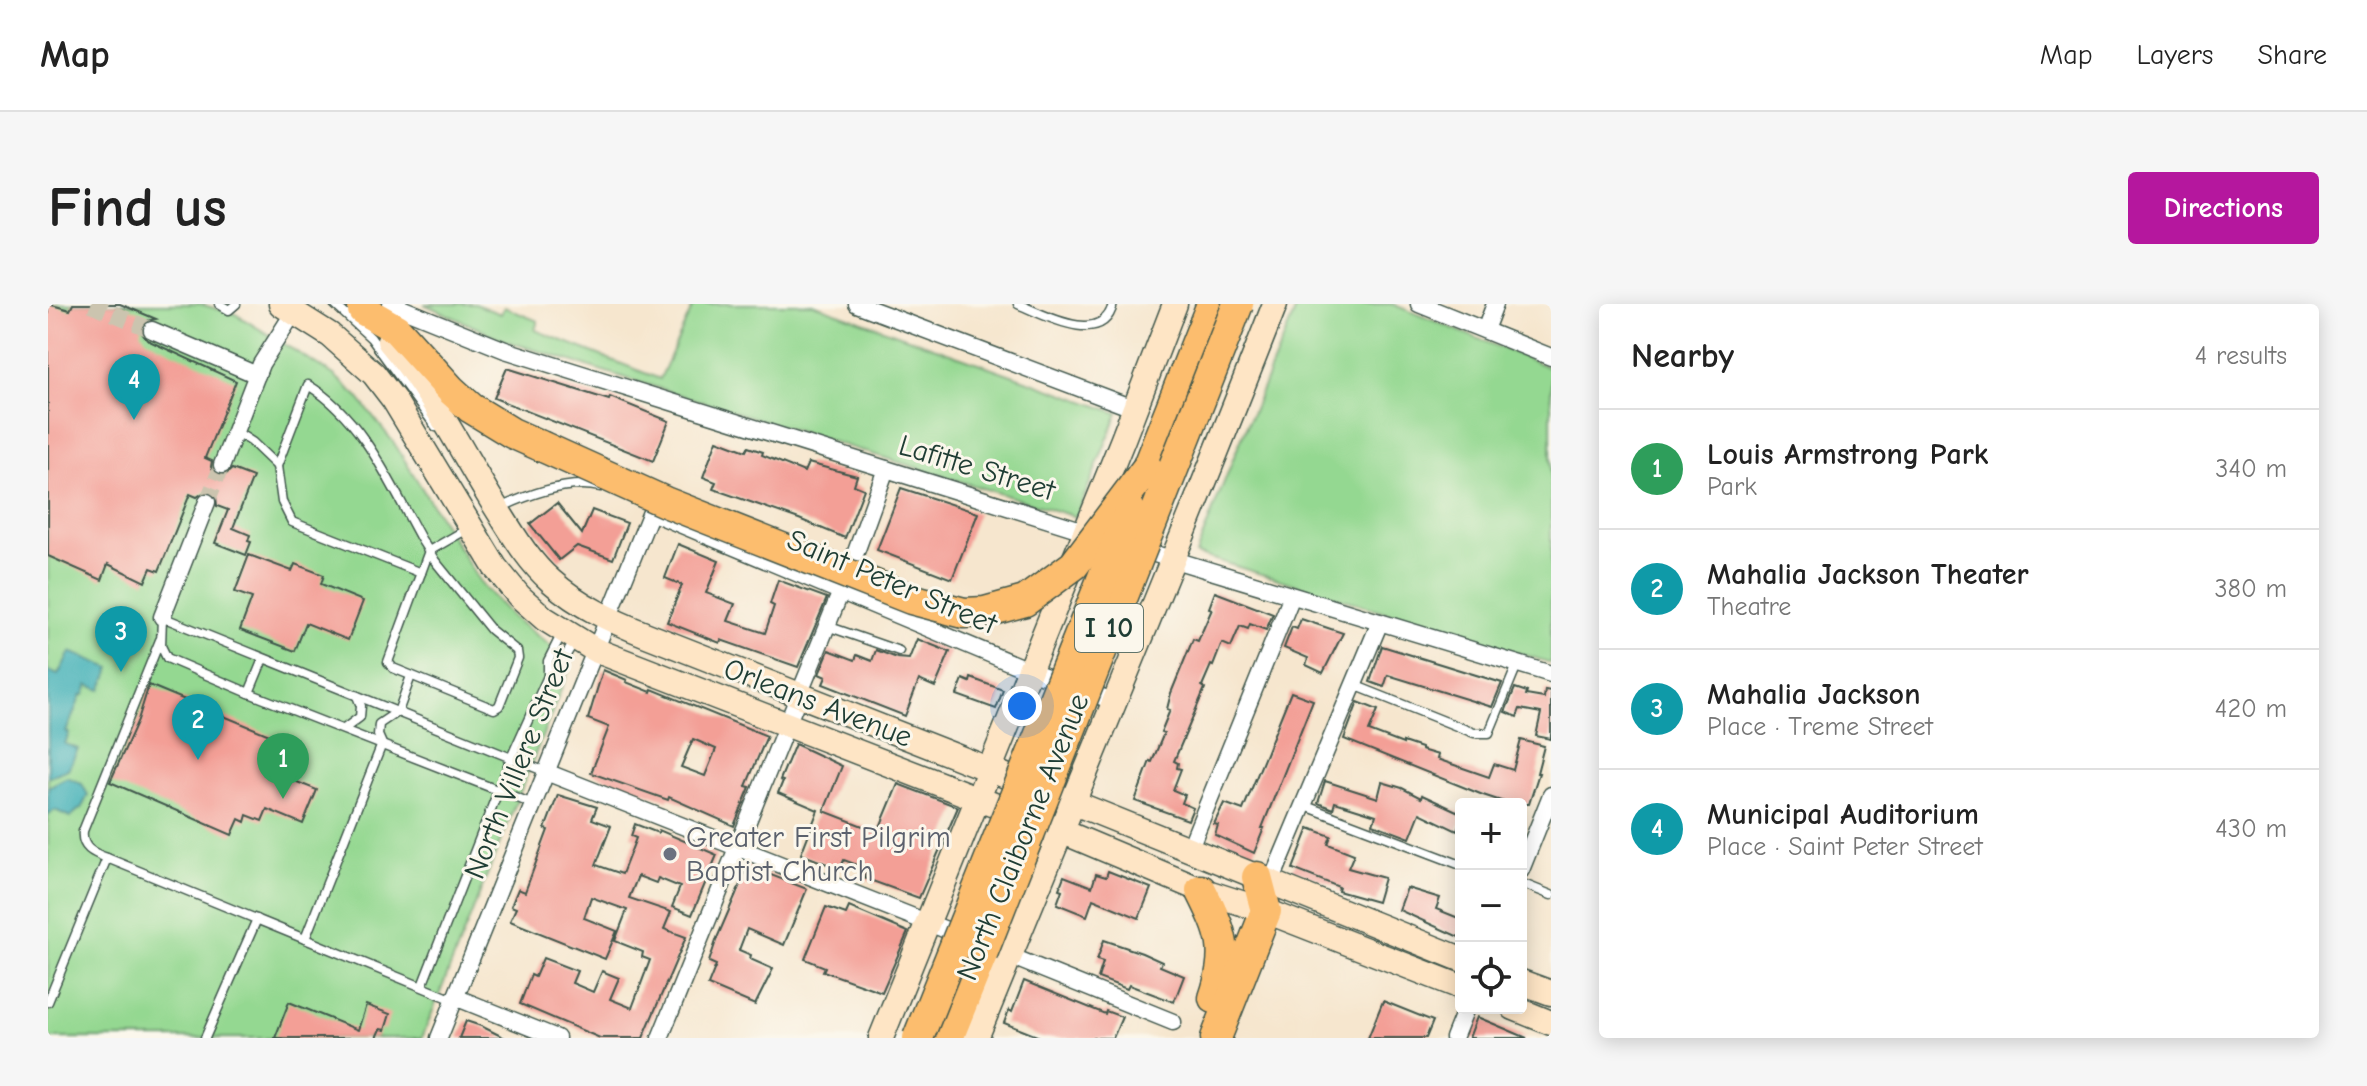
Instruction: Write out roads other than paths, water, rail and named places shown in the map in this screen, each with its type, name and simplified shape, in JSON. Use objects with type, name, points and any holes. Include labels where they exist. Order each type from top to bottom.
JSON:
[{"type":"highway","name":"I 10","points":[[918,1038],[1212,304]]},
{"type":"highway","name":"I 10","points":[[948,1038],[996,955],[1238,304]]},
{"type":"highway","points":[[361,306],[396,329],[471,408],[512,433],[665,502],[911,599],[964,613],[985,612],[1025,601],[1074,565],[1147,468]]},
{"type":"highway","points":[[1197,1032],[1211,1009],[1224,960],[1221,932],[1201,890]]},
{"type":"highway","points":[[1197,1032],[1265,890]]},
{"type":"highway","points":[[961,1038],[964,1016],[996,955]]},
{"type":"street","points":[[857,304],[1135,409]]},
{"type":"street","name":"North Claiborne Avenue","points":[[881,1038],[1175,304]]},
{"type":"street","name":"North Claiborne Avenue","points":[[976,1038],[996,955],[1061,831],[1209,474],[1275,304]]},
{"type":"street","points":[[1419,304],[1551,357]]},
{"type":"street","points":[[1485,330],[1495,304]]},
{"type":"street","name":"Lafitte Street","points":[[361,306],[1171,560],[1551,674]]},
{"type":"street","name":"Orleans Avenue","points":[[361,306],[415,374],[517,542],[550,580],[574,599],[608,619],[1189,850],[1455,984]]},
{"type":"street","points":[[222,465],[257,375],[292,307]]},
{"type":"street","name":"Orleans Avenue","points":[[292,307],[374,374],[394,400],[495,567],[519,596],[545,619],[578,640],[786,725],[1061,831],[1201,890],[1265,890],[1455,957]]},
{"type":"street","points":[[152,330],[257,375]]},
{"type":"street","points":[[660,1038],[827,626],[886,469]]},
{"type":"street","points":[[162,617],[207,502]]},
{"type":"street","points":[[470,527],[497,509]]},
{"type":"street","name":"Saint Peter Street","points":[[651,512],[1028,670],[1113,701]]},
{"type":"street","name":"North Villere Street","points":[[439,1038],[546,772],[578,640],[608,619],[651,512]]},
{"type":"street","points":[[1189,850],[1292,596]]},
{"type":"street","points":[[1265,890],[1380,622]]},
{"type":"street","points":[[546,772],[927,922],[996,955],[1197,1032]]},
{"type":"street","points":[[1527,855],[1551,795]]},
{"type":"street","points":[[1527,984],[1551,993]]},
{"type":"street","points":[[455,998],[557,1038]]},
{"type":"street","points":[[1527,1013],[1551,1023]]},
{"type":"street","points":[[1454,1038],[1464,1014]]},
{"type":"lane","points":[[219,304],[229,310],[236,304]]},
{"type":"lane","points":[[1018,304],[1075,327],[1097,324],[1111,311],[1113,304]]},
{"type":"lane","points":[[421,573],[292,522],[282,502],[277,466],[308,385],[325,395],[359,433],[429,551],[491,630],[517,651],[518,658],[499,706],[494,709],[411,676],[393,668],[388,662],[421,573],[429,551],[470,527]]},
{"type":"lane","points":[[235,431],[252,442],[277,466]]},
{"type":"lane","points":[[497,509],[517,500],[580,484],[609,490]]},
{"type":"lane","points":[[533,804],[167,658],[163,653],[161,637],[162,617],[546,772]]},
{"type":"lane","points":[[827,626],[899,651]]},
{"type":"lane","points":[[161,637],[83,831],[82,839],[86,847],[455,998]]},
{"type":"lane","points":[[548,676],[548,661],[578,640]]},
{"type":"lane","points":[[422,986],[511,758],[548,676],[578,640]]},
{"type":"lane","points":[[249,693],[263,659]]},
{"type":"lane","points":[[1354,685],[1474,733],[1489,733],[1517,664]]},
{"type":"lane","points":[[305,939],[382,744],[378,735],[379,724],[397,712],[411,676]]},
{"type":"lane","points":[[344,729],[360,717],[361,706],[357,696]]},
{"type":"lane","points":[[1303,805],[1455,863]]},
{"type":"lane","points":[[48,1002],[107,858]]},
{"type":"lane","points":[[1527,885],[1551,895]]},
{"type":"lane","points":[[205,1038],[257,919]]},
{"type":"water","points":[[70,652],[111,668],[101,690],[88,685],[84,695],[81,695],[66,732],[69,733],[65,744],[78,749],[68,769],[48,777],[48,671],[58,675]]},
{"type":"water","points":[[67,777],[82,784],[88,795],[82,807],[70,817],[55,810],[48,815],[48,787]]},
{"type":"tunnel","points":[[91,304],[152,330]]},
{"type":"tunnel","points":[[207,502],[222,465]]},
{"type":"place","name":"Municipal Auditorium","points":[[134,420]]},
{"type":"place","name":"Mahalia Jackson","points":[[121,672]]},
{"type":"place","name":"Mahalia Jackson Theater","points":[[198,760]]},
{"type":"place","name":"Louis Armstrong Park","points":[[283,799]]},
{"type":"place","name":"Greater First Pilgrim Baptist Church","points":[[670,854]]}]
